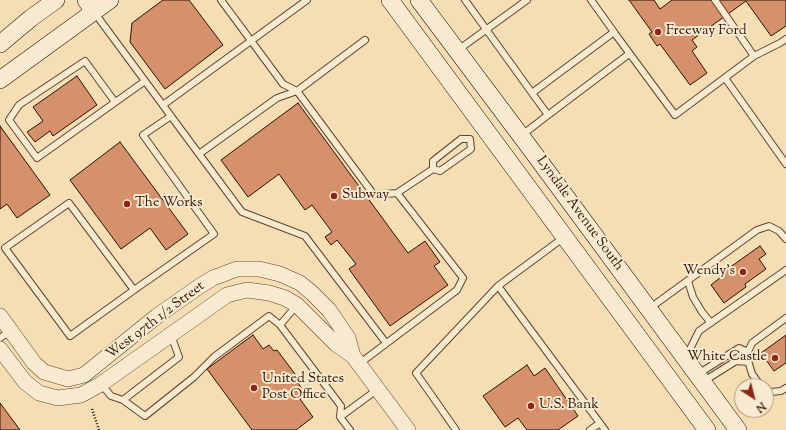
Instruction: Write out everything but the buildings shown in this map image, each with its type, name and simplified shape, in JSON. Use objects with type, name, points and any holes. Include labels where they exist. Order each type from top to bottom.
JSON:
[{"type":"main road","points":[[0,44],[31,18],[56,0]]},
{"type":"main road","points":[[0,80],[90,6],[110,0]]},
{"type":"main road","name":"Lyndale Avenue South","points":[[390,0],[438,65],[478,134],[501,150],[707,430]]},
{"type":"main road","name":"Lyndale Avenue South","points":[[419,0],[506,115],[738,430]]},
{"type":"main road","points":[[438,65],[457,51]]},
{"type":"main road","points":[[478,134],[506,115]]},
{"type":"main road","points":[[501,150],[521,136]]},
{"type":"main road","points":[[565,237],[601,245]]},
{"type":"street","name":"West 97th 1/2 Street","points":[[5,335],[44,372],[68,379],[84,375],[157,316],[213,278],[237,269],[259,269],[280,274],[300,283],[329,310],[348,338],[356,360]]},
{"type":"street","name":"West 97th 1/2 Street","points":[[0,349],[25,382],[39,393],[58,398],[81,395],[101,384],[227,295],[247,290],[269,293],[285,298],[297,305],[336,344],[356,360]]},
{"type":"street","points":[[0,316],[5,335]]},
{"type":"street","points":[[157,316],[171,335]]},
{"type":"street","points":[[356,360],[408,430]]},
{"type":"street","points":[[93,369],[101,384]]},
{"type":"lane","points":[[221,0],[283,84],[297,91],[374,195],[398,193],[433,168]]},
{"type":"lane","points":[[163,105],[252,42],[307,0]]},
{"type":"lane","points":[[465,0],[548,115]]},
{"type":"lane","points":[[457,51],[527,0]]},
{"type":"lane","points":[[592,0],[629,54],[675,115],[754,56],[786,39]]},
{"type":"lane","points":[[715,0],[754,56]]},
{"type":"lane","points":[[90,6],[242,212],[305,236],[386,343]]},
{"type":"lane","points":[[532,93],[614,32],[613,31]]},
{"type":"lane","points":[[199,154],[277,98],[297,91],[365,40]]},
{"type":"lane","points":[[521,136],[629,54]]},
{"type":"lane","points":[[115,102],[85,61],[19,105],[9,120],[37,158],[145,81]]},
{"type":"lane","points":[[725,78],[786,164]]},
{"type":"lane","points":[[134,290],[69,203],[3,248],[70,336],[214,234],[143,135],[171,116]]},
{"type":"lane","points":[[433,168],[440,171],[471,149],[478,134]]},
{"type":"lane","points":[[433,168],[433,161],[461,139],[478,134]]},
{"type":"lane","points":[[356,360],[386,343],[457,290],[463,278],[398,193]]},
{"type":"lane","points":[[649,309],[757,230],[769,226],[779,231],[786,238]]},
{"type":"lane","points":[[456,430],[416,373],[498,286],[565,237]]},
{"type":"lane","points":[[685,359],[699,331],[786,270]]},
{"type":"lane","points":[[688,281],[693,297],[711,323]]},
{"type":"lane","points":[[498,286],[605,430]]},
{"type":"lane","points":[[280,325],[297,305]]},
{"type":"lane","points":[[101,384],[111,396],[123,400],[145,416],[194,377],[214,357],[269,316],[280,325],[341,406],[340,417],[347,429]]},
{"type":"lane","points":[[755,378],[752,374],[747,358],[752,343],[786,318]]},
{"type":"lane","points":[[123,400],[179,357],[171,335]]},
{"type":"lane","points":[[700,379],[739,348],[748,352]]},
{"type":"lane","points":[[700,379],[736,361],[748,362]]},
{"type":"lane","points":[[774,392],[781,391],[786,388]]},
{"type":"lane","points":[[340,417],[378,389]]},
{"type":"lane","points":[[590,430],[600,423]]},
{"type":"path","points":[[92,409],[99,430]]},
{"type":"place","name":"Freeway Ford","points":[[658,32]]},
{"type":"place","name":"Subway","points":[[334,196]]},
{"type":"place","name":"The Works","points":[[127,204]]},
{"type":"place","name":"Wendy's","points":[[743,272]]},
{"type":"place","name":"White Castle","points":[[775,358]]},
{"type":"place","name":"United States Post Office","points":[[254,388]]},
{"type":"place","name":"U.S. Bank","points":[[531,406]]}]
